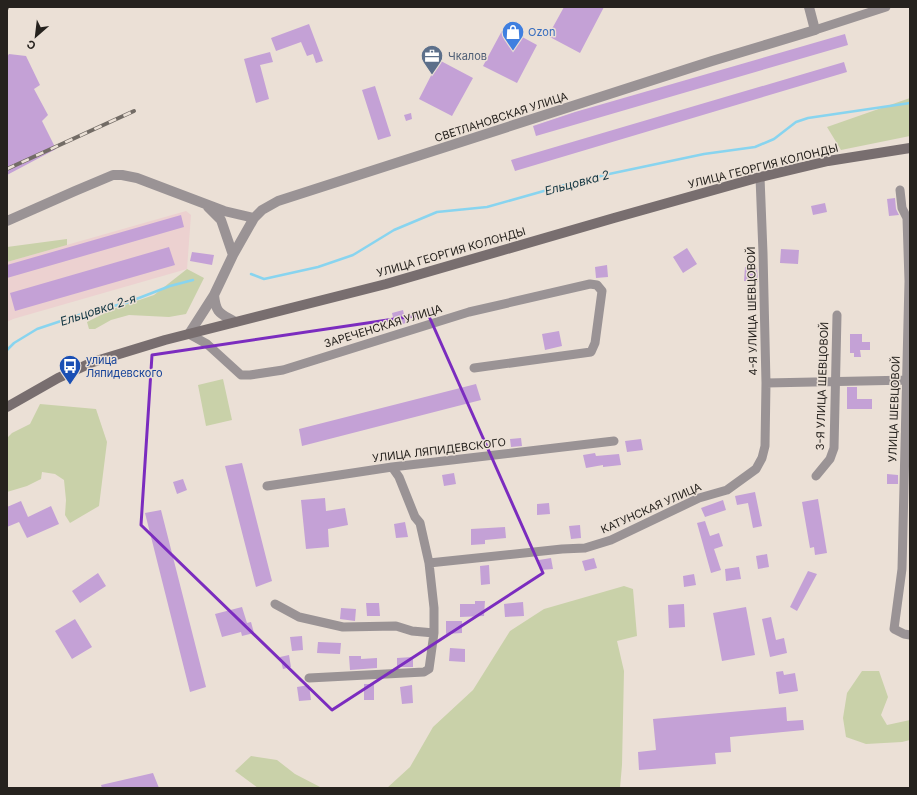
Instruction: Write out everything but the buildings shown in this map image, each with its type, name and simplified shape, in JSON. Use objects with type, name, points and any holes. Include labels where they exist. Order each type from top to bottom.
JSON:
[{"type":"main road","name":"УЛИЦА ГЕОРГИЯ КОЛОНДЫ","points":[[7,407],[58,378],[93,362],[189,334],[386,284],[760,177],[828,161],[910,148]]},
{"type":"street","points":[[809,7],[815,30]]},
{"type":"street","name":"СВЕТЛАНОВСКАЯ УЛИЦА","points":[[189,334],[214,295],[233,255],[254,218],[262,210],[278,201],[712,61],[886,7]]},
{"type":"street","points":[[7,221],[113,175],[137,178],[224,211],[254,218]]},
{"type":"street","name":"4-Я УЛИЦА ШЕВЦОВОЙ","points":[[760,177],[766,383],[765,446]]},
{"type":"street","name":"УЛИЦА ШЕВЦОВОЙ","points":[[900,190],[902,208],[908,217],[909,380],[906,570],[894,629],[910,635]]},
{"type":"street","points":[[205,204],[221,220],[233,255]]},
{"type":"street","name":"ЗАРЕЧЕНСКАЯ УЛИЦА","points":[[189,334],[207,344],[241,375],[250,375],[283,370],[469,312],[590,284],[597,285],[602,291],[595,344],[591,352],[474,368]]},
{"type":"street","points":[[214,295],[215,307],[235,322]]},
{"type":"street","name":"3-Я УЛИЦА ШЕВЦОВОЙ","points":[[816,476],[830,459],[834,448],[837,315]]},
{"type":"street","points":[[766,383],[909,380]]},
{"type":"street","name":"УЛИЦА ЛЯПИДЕВСКОГО","points":[[267,486],[392,467],[614,441]]},
{"type":"street","name":"КАТУНСКАЯ УЛИЦА","points":[[429,563],[562,549],[585,548],[611,540],[699,498],[727,490],[756,469],[762,458],[765,446]]},
{"type":"street","points":[[309,678],[424,672],[429,669],[434,632],[434,608],[429,563],[420,523],[415,516],[399,477],[392,467]]},
{"type":"street","points":[[275,604],[300,617],[343,627],[396,626],[412,631],[434,632]]},
{"type":"highlighted area","points":[[428,314],[543,573],[332,710],[141,525],[152,355]]},
{"type":"shaded area","points":[[186,211],[191,215],[187,269],[7,322],[7,262]]},
{"type":"green space","points":[[910,98],[910,136],[841,150],[827,127]]},
{"type":"green space","points":[[67,239],[67,245],[7,262],[7,247]]},
{"type":"green space","points":[[187,269],[204,278],[186,314],[169,317],[129,315],[111,320],[95,329],[89,329],[87,322],[113,309],[154,295]]},
{"type":"green space","points":[[223,379],[232,420],[206,426],[198,385]]},
{"type":"green space","points":[[40,404],[96,409],[107,442],[99,506],[70,523],[65,515],[66,500],[64,480],[55,474],[42,472],[41,479],[27,486],[7,492],[7,438],[12,433],[30,424]]},
{"type":"green space","points":[[624,586],[633,589],[637,636],[617,641],[624,671],[622,765],[620,788],[387,788],[410,767],[433,727],[473,690],[510,631],[544,609]]},
{"type":"green space","points":[[862,671],[879,671],[888,697],[881,715],[887,725],[910,720],[910,740],[902,742],[866,744],[846,737],[843,718],[847,693]]},
{"type":"green space","points":[[251,756],[277,760],[295,774],[322,788],[258,788],[235,771]]},
{"type":"waterway","name":"Ельцовка 2","points":[[251,274],[264,279],[318,267],[353,255],[394,230],[437,212],[487,207],[609,174],[704,154],[755,147],[774,139],[796,122],[808,118],[910,103]]},
{"type":"waterway","name":"Ельцовка 2-я","points":[[7,350],[14,343],[37,329],[88,312],[126,303],[170,286],[193,280]]},
{"type":"railway","points":[[7,169],[134,111]]},
{"type":"place","name":"Ozon","points":[[513,52]]},
{"type":"place","name":"Чкалов","points":[[432,76]]},
{"type":"place","name":"улица Ляпидевского","points":[[70,386]]}]
